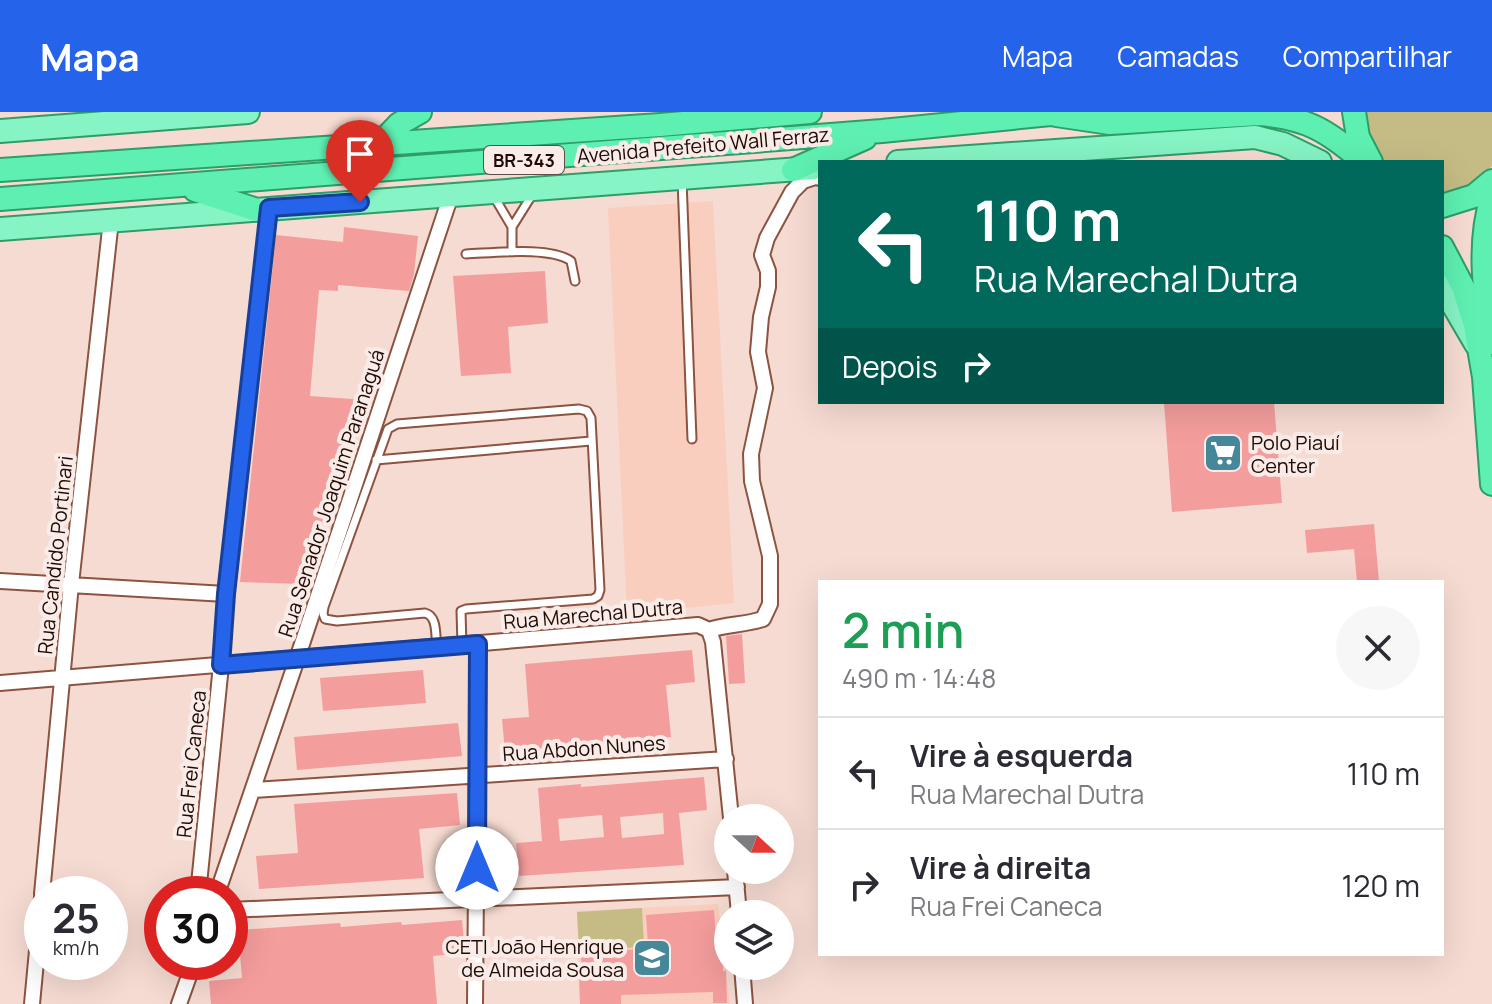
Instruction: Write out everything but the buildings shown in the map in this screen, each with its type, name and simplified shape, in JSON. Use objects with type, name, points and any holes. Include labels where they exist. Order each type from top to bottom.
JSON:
[{"type":"highway","points":[[379,145],[399,124],[420,112]]},
{"type":"highway","name":"Avenida Prefeito Wall Ferraz","points":[[0,170],[810,112]]},
{"type":"highway","name":"Avenida Prefeito Wall Ferraz","points":[[0,199],[882,131],[1071,112]]},
{"type":"highway","points":[[1354,112],[1358,137],[1370,160]]},
{"type":"highway","name":"BR-343","points":[[1047,114],[1110,123],[1243,114],[1278,115],[1319,128],[1362,160]]},
{"type":"highway","points":[[793,170],[882,131]]},
{"type":"highway","points":[[1444,205],[1474,196],[1492,181]]},
{"type":"highway","points":[[183,186],[262,208]]},
{"type":"highway","points":[[1492,197],[1484,228],[1483,269],[1484,377],[1492,484]]},
{"type":"highway","points":[[1444,250],[1456,270],[1485,345]]},
{"type":"main road","points":[[0,131],[45,120],[248,112]]},
{"type":"main road","points":[[951,160],[1255,137],[1283,144],[1316,160]]},
{"type":"main road","name":"Avenida Prefeito Wall Ferraz","points":[[0,229],[793,170],[818,173]]},
{"type":"main road","points":[[1444,289],[1485,345]]},
{"type":"street","name":"Rua Marechal Dutra","points":[[0,683],[698,625],[709,630],[725,624],[751,623],[763,619],[770,604],[770,556],[752,481],[751,454],[765,388],[758,352],[768,287],[768,271],[762,255],[767,238],[792,192],[818,173]]},
{"type":"street","name":"Rua Senador Joaquim Paranaguá","points":[[223,876],[451,195]]},
{"type":"street","name":"Rua Frei Caneca","points":[[200,876],[262,208]]},
{"type":"street","name":"Rua Candido Portinari","points":[[44,876],[71,584],[111,220]]},
{"type":"street","points":[[0,581],[226,594]]},
{"type":"street","points":[[709,630],[713,642],[730,804]]},
{"type":"street","points":[[475,1004],[478,644]]},
{"type":"street","name":"Rua Abdon Nunes","points":[[253,790],[726,759]]},
{"type":"street","points":[[737,884],[738,900]]},
{"type":"street","points":[[248,909],[737,887]]},
{"type":"street","name":"Rua Candido Portinari","points":[[32,1004],[34,980]]},
{"type":"street","points":[[179,1004],[188,980]]},
{"type":"street","points":[[743,980],[745,1004]]},
{"type":"lane","points":[[682,178],[692,439]]},
{"type":"lane","points":[[512,227],[536,190]]},
{"type":"lane","points":[[492,193],[512,227],[512,252]]},
{"type":"lane","points":[[466,254],[512,252],[563,255],[571,261],[575,281]]},
{"type":"lane","points":[[437,647],[430,614],[331,621],[325,619],[323,614],[388,429],[397,424],[579,409],[587,411],[591,418],[598,596],[593,599],[466,609],[461,611],[460,617],[462,645]]},
{"type":"lane","points":[[376,460],[591,441]]},
{"type":"shaded area","points":[[1364,112],[1492,112],[1492,166],[1470,185],[1444,192],[1444,160],[1383,160],[1371,138]]},
{"type":"shaded area","points":[[713,201],[734,603],[627,614],[608,208]]},
{"type":"shaded area","name":"CETI João Henrique de Almeida Sousa","points":[[714,904],[714,980],[727,980],[730,1004],[580,1004],[577,911]]},
{"type":"shaded area","points":[[642,908],[644,947],[579,950],[577,912]]},
{"type":"place","name":"Polo Piauí Center","points":[[1223,453]]},
{"type":"place","name":"CETI João Henrique de Almeida Sousa","points":[[652,958]]},
{"type":"route","points":[[360,202],[269,208],[226,594],[221,665],[478,644],[477,868]]}]
